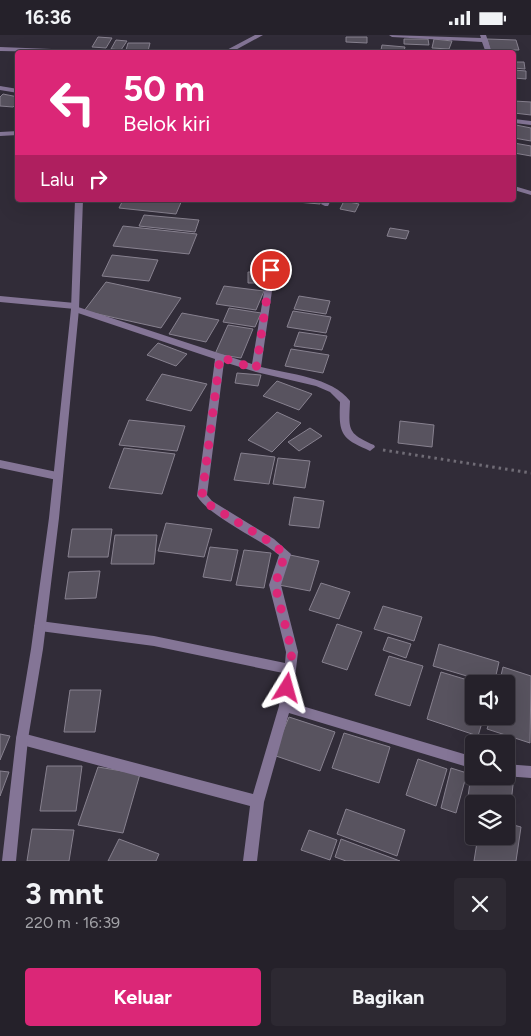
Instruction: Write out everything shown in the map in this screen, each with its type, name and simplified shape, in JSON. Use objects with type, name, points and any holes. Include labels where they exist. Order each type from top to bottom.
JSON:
[{"type":"street","points":[[231,50],[260,35]]},
{"type":"street","points":[[392,35],[483,37],[488,50]]},
{"type":"street","points":[[0,49],[26,50]]},
{"type":"street","points":[[0,89],[15,91]]},
{"type":"street","points":[[516,121],[531,123]]},
{"type":"street","points":[[0,134],[15,133]]},
{"type":"street","points":[[516,189],[531,193]]},
{"type":"street","points":[[9,861],[22,739],[40,626],[75,308],[79,202]]},
{"type":"street","points":[[256,369],[271,270]]},
{"type":"street","points":[[0,299],[75,308],[256,369],[319,384],[333,390],[345,401],[345,429],[351,440],[370,447]]},
{"type":"street","points":[[220,357],[202,496],[208,504],[270,542],[285,554],[275,585],[292,652],[285,706],[257,802],[250,861]]},
{"type":"street","points":[[0,464],[57,476]]},
{"type":"street","points":[[40,626],[154,641],[290,669]]},
{"type":"street","points":[[285,706],[465,760]]},
{"type":"street","points":[[22,739],[257,802]]},
{"type":"street","points":[[515,771],[531,772]]},
{"type":"path","points":[[370,447],[531,473]]},
{"type":"building","points":[[98,37],[112,38],[106,48],[92,47]]},
{"type":"building","points":[[346,37],[367,37],[367,43],[346,42]]},
{"type":"building","points":[[404,39],[428,39],[429,45],[404,44]]},
{"type":"building","points":[[434,39],[452,41],[449,49],[432,48]]},
{"type":"building","points":[[487,39],[516,40],[519,50],[490,50]]},
{"type":"building","points":[[116,40],[127,41],[121,50],[111,49]]},
{"type":"building","points":[[128,43],[150,43],[148,50],[126,50]]},
{"type":"building","points":[[382,45],[405,47],[404,50],[381,50]]},
{"type":"building","points":[[516,62],[524,62],[525,69],[516,68]]},
{"type":"building","points":[[516,70],[526,71],[526,79],[516,78]]},
{"type":"building","points":[[3,94],[15,96],[15,105],[13,107],[0,106],[0,97]]},
{"type":"building","points":[[516,101],[531,102],[531,115],[516,113]]},
{"type":"building","points":[[516,125],[531,128],[531,141],[516,138]]},
{"type":"building","points":[[516,143],[531,146],[531,156],[516,153]]},
{"type":"building","points":[[122,202],[181,202],[176,214],[119,208]]},
{"type":"building","points":[[297,202],[320,202],[320,204]]},
{"type":"building","points":[[344,202],[359,204],[355,212],[340,209]]},
{"type":"building","points":[[144,215],[199,220],[195,232],[139,226]]},
{"type":"building","points":[[123,226],[197,234],[189,254],[113,246]]},
{"type":"building","points":[[390,228],[409,231],[406,239],[387,236]]},
{"type":"building","points":[[112,255],[158,260],[149,281],[102,276]]},
{"type":"building","points":[[248,272],[264,272],[264,283],[248,283]]},
{"type":"building","points":[[106,282],[181,298],[161,328],[84,311]]},
{"type":"building","points":[[224,286],[264,291],[256,310],[216,304]]},
{"type":"building","points":[[299,296],[330,301],[326,314],[294,309]]},
{"type":"building","points":[[229,308],[261,313],[255,327],[223,322]]},
{"type":"building","points":[[293,311],[331,317],[326,333],[287,327]]},
{"type":"building","points":[[182,313],[219,320],[206,342],[169,334]]},
{"type":"building","points":[[228,325],[253,329],[241,358],[215,354]]},
{"type":"building","points":[[299,332],[327,336],[322,350],[294,346]]},
{"type":"building","points":[[158,343],[187,354],[176,366],[147,355]]},
{"type":"building","points":[[291,349],[329,355],[323,373],[285,366]]},
{"type":"building","points":[[237,373],[261,375],[258,386],[235,383]]},
{"type":"building","points":[[162,374],[207,384],[191,411],[146,400]]},
{"type":"building","points":[[277,381],[312,394],[299,410],[263,396]]},
{"type":"building","points":[[277,412],[301,423],[272,452],[248,440]]},
{"type":"building","points":[[129,420],[185,426],[177,451],[119,445]]},
{"type":"building","points":[[400,421],[434,425],[432,447],[398,443]]},
{"type":"building","points":[[310,428],[322,436],[299,451],[288,442]]},
{"type":"building","points":[[124,448],[175,454],[162,494],[109,488]]},
{"type":"building","points":[[241,453],[275,457],[269,484],[234,480]]},
{"type":"building","points":[[278,458],[310,461],[305,488],[273,484]]},
{"type":"building","points":[[294,497],[324,501],[319,528],[289,525]]},
{"type":"building","points":[[166,523],[212,529],[204,557],[158,551]]},
{"type":"building","points":[[72,529],[112,529],[108,557],[68,557]]},
{"type":"building","points":[[115,535],[157,535],[154,564],[111,564]]},
{"type":"building","points":[[210,547],[238,550],[231,581],[203,577]]},
{"type":"building","points":[[244,550],[271,553],[264,588],[236,585]]},
{"type":"building","points":[[290,555],[319,561],[310,591],[279,585]]},
{"type":"building","points":[[100,571],[96,598],[65,599],[69,572]]},
{"type":"building","points":[[321,583],[350,592],[339,619],[309,610]]},
{"type":"building","points":[[383,606],[422,617],[414,641],[374,629]]},
{"type":"building","points":[[337,624],[362,632],[347,670],[322,662]]},
{"type":"building","points":[[388,637],[411,644],[406,658],[383,650]]},
{"type":"building","points":[[439,644],[499,662],[496,675],[465,675],[433,666]]},
{"type":"building","points":[[389,656],[423,666],[410,706],[375,695]]},
{"type":"building","points":[[503,667],[531,676],[530,743],[515,738],[515,735],[505,735],[487,729],[488,725],[515,725],[515,675],[501,675]]},
{"type":"building","points":[[441,672],[465,679],[465,725],[481,725],[478,735],[427,719]]},
{"type":"building","points":[[70,690],[101,690],[95,732],[64,732]]},
{"type":"building","points":[[289,717],[335,732],[320,771],[273,755]]},
{"type":"building","points":[[344,733],[390,747],[379,783],[332,768]]},
{"type":"building","points":[[0,734],[10,736],[0,760]]},
{"type":"building","points":[[418,759],[447,769],[436,806],[406,795]]},
{"type":"building","points":[[47,766],[82,766],[76,811],[40,811]]},
{"type":"building","points":[[98,767],[140,774],[123,833],[78,825]]},
{"type":"building","points":[[451,768],[465,772],[465,780],[456,813],[441,808]]},
{"type":"building","points":[[0,771],[9,772],[0,796]]},
{"type":"building","points":[[470,785],[513,785],[512,795],[468,795]]},
{"type":"building","points":[[346,809],[405,830],[397,856],[337,834]]},
{"type":"building","points":[[515,825],[521,827],[516,861],[474,861],[477,845],[515,845]]},
{"type":"building","points":[[32,829],[74,830],[69,861],[27,861]]},
{"type":"building","points":[[309,830],[337,840],[330,860],[301,850]]},
{"type":"building","points":[[119,839],[159,854],[156,861],[108,861]]},
{"type":"building","points":[[341,839],[400,861],[346,861],[335,857]]},
{"type":"route","points":[[271,270],[256,369],[220,357],[202,484],[202,496],[208,504],[270,542],[285,554],[275,585],[292,652],[287,688]]}]
